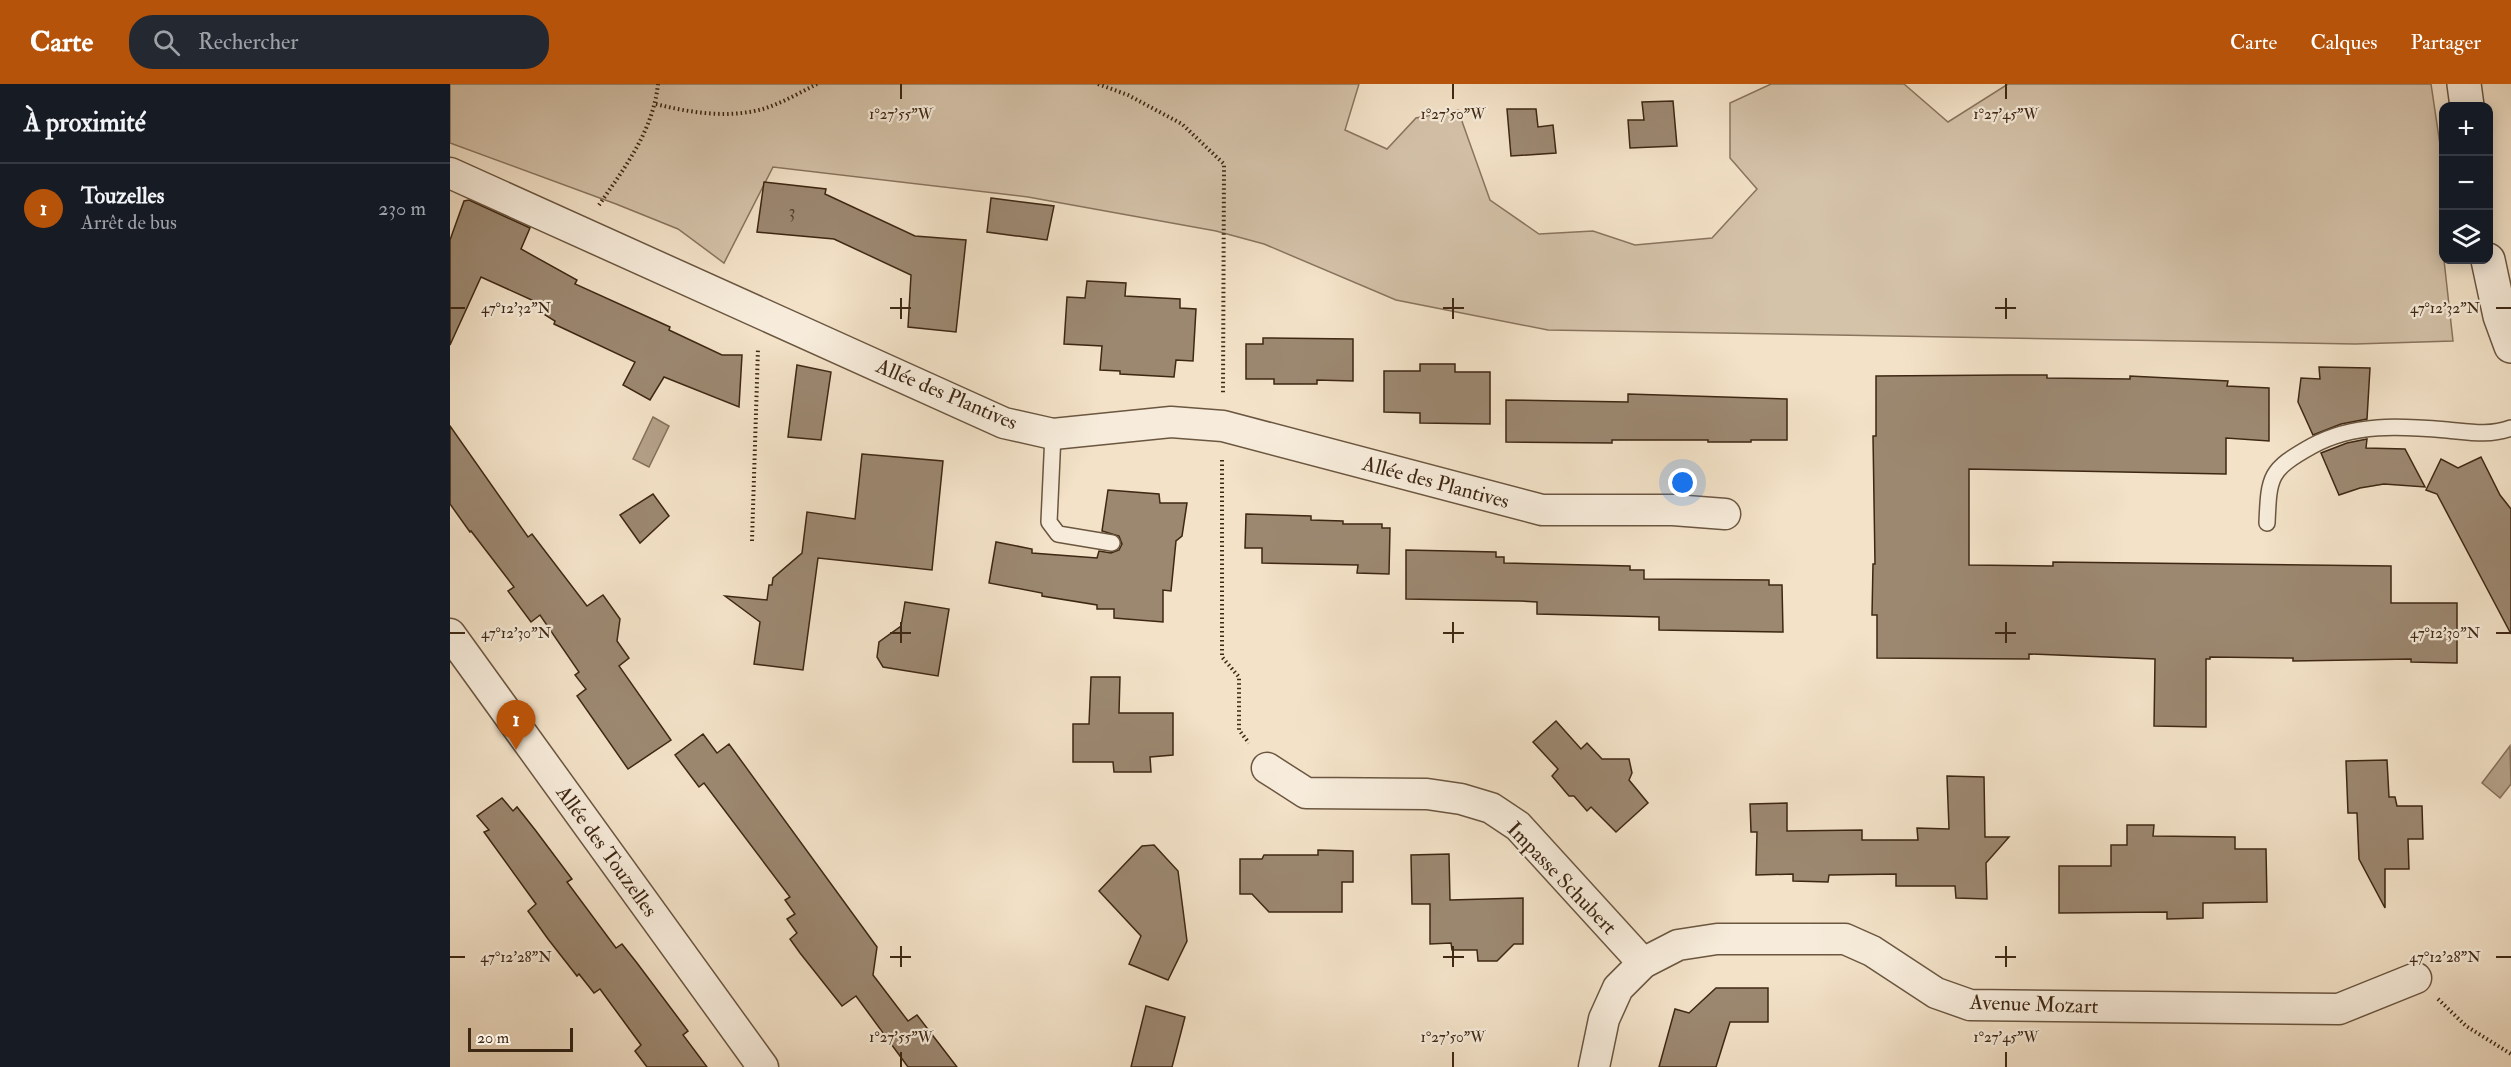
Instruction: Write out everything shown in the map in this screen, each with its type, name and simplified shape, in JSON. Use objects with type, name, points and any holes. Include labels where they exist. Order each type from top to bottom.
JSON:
[{"type":"street","points":[[2464,84],[2466,102]]},
{"type":"street","name":"Allée des Plantives","points":[[450,173],[1004,423],[1053,434],[1171,422],[1223,426],[1542,510],[1673,510],[1725,514]]},
{"type":"street","points":[[2489,264],[2500,316],[2511,346]]},
{"type":"street","name":"Allée des Touzelles","points":[[450,634],[763,1067]]},
{"type":"street","name":"Impasse Schubert","points":[[1267,768],[1306,793],[1428,794],[1461,799],[1491,808],[1518,826],[1643,963]]},
{"type":"street","name":"Avenue Mozart","points":[[1594,1067],[1604,1019],[1618,988],[1643,963],[1678,945],[1717,939],[1845,939],[1872,951],[1935,993],[1970,1005],[2338,1009],[2416,978]]},
{"type":"lane","points":[[2267,523],[2268,486],[2274,476],[2290,458],[2327,438],[2364,428],[2414,427],[2492,434],[2511,428]]},
{"type":"lane","points":[[1053,434],[1049,522],[1058,534],[1112,543]]},
{"type":"path","points":[[582,231],[643,138],[656,104],[658,84]]},
{"type":"path","points":[[656,104],[684,111],[723,114],[766,108],[817,84]]},
{"type":"path","points":[[1098,84],[1128,95],[1182,124],[1224,164],[1222,657],[1239,676],[1239,730],[1267,768]]},
{"type":"path","points":[[752,540],[760,312]]},
{"type":"path","points":[[2416,978],[2466,1026],[2511,1054]]},
{"type":"shaded area","points":[[450,84],[1359,84],[1345,130],[1387,149],[1416,118],[1458,110],[1490,200],[1539,234],[1593,231],[1635,245],[1712,238],[1757,189],[1730,158],[1730,103],[1771,84],[1904,84],[1948,122],[2008,84],[2431,84],[2439,138],[2439,264],[2444,264],[2453,341],[2355,344],[1548,330],[1396,300],[1264,244],[1216,231],[1028,197],[773,167],[724,263],[678,229],[450,143]]},
{"type":"shaded area","points":[[653,417],[669,426],[649,467],[633,459]]},
{"type":"shaded area","points":[[2510,746],[2511,784],[2500,798],[2482,783]]},
{"type":"building","points":[[1673,101],[1677,146],[1630,148],[1628,120],[1644,120],[1642,102]]},
{"type":"building","points":[[1507,109],[1536,109],[1538,127],[1553,125],[1556,153],[1511,156]]},
{"type":"building","points":[[764,182],[826,189],[825,194],[915,236],[966,240],[956,332],[908,327],[911,275],[834,239],[757,232]]},
{"type":"building","points":[[991,198],[1054,206],[1047,240],[987,232]]},
{"type":"building","points":[[469,200],[530,228],[521,249],[577,280],[575,284],[670,327],[669,330],[722,355],[742,355],[739,407],[664,377],[650,400],[623,385],[635,362],[554,324],[555,321],[542,313],[545,306],[481,277],[450,345],[450,240],[464,201]]},
{"type":"building","points":[[1087,281],[1126,283],[1125,296],[1180,299],[1180,308],[1196,309],[1193,361],[1176,360],[1174,377],[1120,374],[1120,371],[1100,370],[1102,346],[1064,344],[1067,297],[1085,298]]},
{"type":"building","points":[[1263,338],[1353,339],[1353,381],[1317,380],[1317,384],[1274,384],[1274,379],[1246,379],[1246,344],[1263,344]]},
{"type":"building","points":[[1420,364],[1455,364],[1455,372],[1490,372],[1490,424],[1420,423],[1420,413],[1384,412],[1384,371],[1420,371]]},
{"type":"building","points":[[797,365],[831,372],[821,440],[788,437]]},
{"type":"building","points":[[2319,367],[2370,368],[2367,419],[2341,424],[2313,435],[2298,402],[2301,378],[2320,379]]},
{"type":"building","points":[[2047,375],[2047,378],[2130,379],[2130,376],[2228,381],[2227,386],[2269,388],[2269,441],[2226,438],[2226,474],[1969,469],[1969,565],[2053,566],[2053,562],[2391,566],[2391,603],[2457,603],[2457,663],[2411,662],[2411,659],[2293,661],[2293,658],[2210,657],[2206,659],[2206,727],[2154,726],[2155,659],[2029,654],[2029,659],[1877,658],[1877,615],[1872,615],[1873,564],[1875,564],[1873,436],[1876,436],[1876,376]]},
{"type":"building","points":[[1628,394],[1787,399],[1787,440],[1506,442],[1506,400],[1628,402]]},
{"type":"building","points":[[450,426],[528,537],[532,534],[587,606],[603,595],[620,619],[617,641],[629,658],[619,666],[671,740],[628,769],[577,696],[586,689],[575,675],[579,672],[540,615],[531,622],[508,591],[514,587],[450,504]]},
{"type":"building","points":[[2367,439],[2366,448],[2405,449],[2425,487],[2384,484],[2360,488],[2339,495],[2321,453],[2347,443]]},
{"type":"building","points":[[862,454],[943,461],[932,570],[818,558],[803,670],[754,664],[760,622],[725,596],[767,600],[769,585],[772,585],[773,578],[802,553],[807,512],[855,519]]},
{"type":"building","points":[[2481,457],[2500,495],[2511,509],[2511,634],[2437,494],[2426,490],[2441,459],[2458,468]]},
{"type":"building","points":[[1108,490],[1159,494],[1160,503],[1187,503],[1182,536],[1176,541],[1171,591],[1163,590],[1163,622],[1114,618],[1114,609],[1097,609],[1097,605],[1042,596],[1042,593],[989,583],[996,542],[1032,549],[1032,553],[1097,558],[1099,551],[1111,553],[1119,550],[1122,544],[1119,536],[1102,531]]},
{"type":"building","points":[[653,494],[669,516],[640,543],[620,515]]},
{"type":"building","points":[[1246,514],[1311,516],[1311,520],[1343,521],[1343,524],[1382,524],[1382,528],[1390,528],[1389,574],[1357,573],[1358,565],[1262,563],[1262,548],[1245,548]]},
{"type":"building","points":[[1406,550],[1496,552],[1496,557],[1504,557],[1504,563],[1630,566],[1630,570],[1644,570],[1644,579],[1769,580],[1769,585],[1782,585],[1783,632],[1659,630],[1659,617],[1537,614],[1537,602],[1406,599]]},
{"type":"building","points":[[905,602],[949,609],[938,676],[883,667],[877,657],[879,642],[901,626]]},
{"type":"building","points":[[1091,677],[1120,677],[1119,713],[1173,713],[1173,755],[1150,757],[1151,772],[1114,772],[1113,762],[1073,762],[1073,724],[1089,724]]},
{"type":"building","points":[[1556,721],[1581,749],[1587,743],[1602,759],[1629,759],[1632,773],[1629,780],[1648,803],[1616,832],[1591,807],[1587,811],[1574,796],[1569,796],[1552,776],[1558,769],[1533,742]]},
{"type":"building","points":[[703,734],[717,753],[729,744],[877,947],[873,975],[908,1021],[917,1015],[957,1067],[908,1067],[856,996],[842,1006],[800,953],[790,939],[797,933],[787,919],[795,914],[785,900],[790,897],[704,783],[699,787],[675,755]]},
{"type":"building","points":[[2387,760],[2389,797],[2395,797],[2397,806],[2422,806],[2423,839],[2408,839],[2409,869],[2385,869],[2385,908],[2359,859],[2357,813],[2348,813],[2346,761]]},
{"type":"building","points":[[1947,776],[1984,777],[1985,837],[2009,837],[1986,863],[1987,899],[1956,898],[1955,886],[1896,886],[1896,874],[1829,875],[1828,882],[1793,881],[1793,874],[1756,875],[1757,832],[1751,832],[1750,804],[1787,803],[1787,831],[1862,830],[1862,840],[1918,840],[1917,828],[1949,829]]},
{"type":"building","points":[[502,798],[513,811],[517,807],[536,831],[572,879],[567,882],[616,948],[622,944],[637,963],[688,1031],[683,1035],[707,1067],[647,1067],[635,1051],[641,1045],[600,989],[594,993],[579,974],[577,976],[548,939],[528,911],[536,904],[484,832],[489,830],[477,816]]},
{"type":"building","points":[[2127,825],[2154,825],[2153,836],[2235,837],[2235,849],[2266,849],[2267,902],[2203,903],[2203,918],[2167,919],[2167,912],[2059,913],[2059,866],[2111,866],[2111,845],[2127,845]]},
{"type":"building","points":[[1154,845],[1178,871],[1187,941],[1168,980],[1129,964],[1141,936],[1099,891],[1142,846]]},
{"type":"building","points":[[1318,850],[1353,851],[1353,882],[1342,882],[1342,912],[1269,912],[1252,894],[1240,894],[1240,859],[1262,859],[1264,855],[1318,855]]},
{"type":"building","points":[[1449,854],[1450,900],[1523,898],[1523,944],[1514,944],[1497,961],[1478,961],[1477,950],[1452,950],[1451,943],[1430,944],[1430,904],[1412,904],[1411,855]]},
{"type":"building","points":[[1716,988],[1768,988],[1768,1022],[1730,1022],[1716,1067],[1659,1067],[1675,1009],[1689,1013]]},
{"type":"building","points":[[1146,1006],[1185,1017],[1172,1067],[1131,1067]]},
{"type":"place","name":"Touzelles","points":[[516,750]]}]
